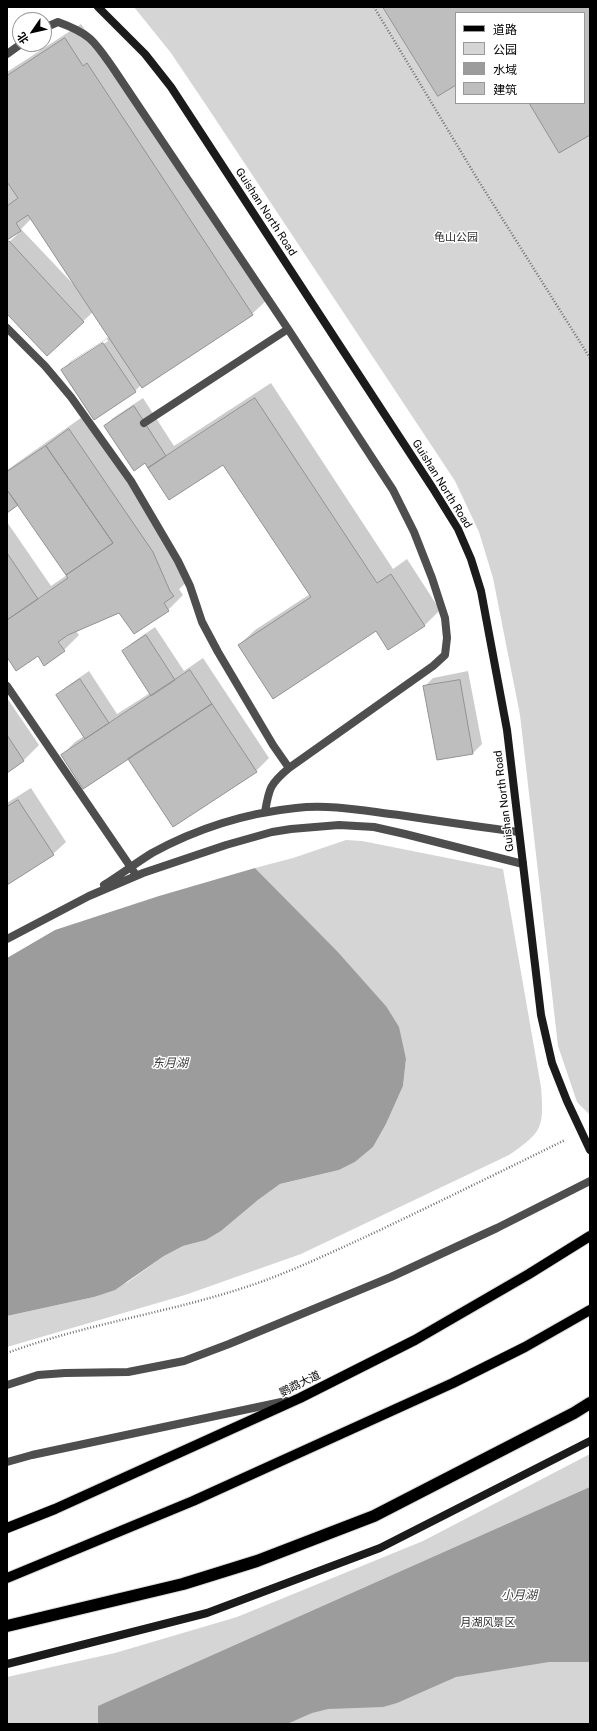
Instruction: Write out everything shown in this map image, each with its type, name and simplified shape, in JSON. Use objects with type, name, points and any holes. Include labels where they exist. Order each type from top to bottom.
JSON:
[{"type":"highway","points":[[7,1626],[183,1584],[257,1561],[374,1516],[574,1413],[590,1402]]},
{"type":"main road","name":"鹦鹉大道","points":[[7,1528],[62,1506],[300,1398],[416,1340],[529,1274],[590,1236]]},
{"type":"main road","points":[[7,1578],[193,1502],[446,1387],[525,1347],[590,1310]]},
{"type":"street","name":"Guishan North Road","points":[[98,7],[145,54],[171,87],[428,480],[458,529],[471,558],[481,591],[507,730],[541,1015],[552,1063],[590,1150]]},
{"type":"street","points":[[7,1664],[207,1613],[380,1548],[590,1441]]},
{"type":"lane","points":[[52,25],[58,22],[78,29],[94,41],[288,329],[393,490],[414,532],[432,578],[445,618],[447,638],[445,655],[433,666],[289,768],[276,779],[268,791],[265,812]]},
{"type":"lane","points":[[7,328],[45,366],[71,397],[131,481],[178,561],[190,586],[202,622],[218,652],[266,733],[289,768]]},
{"type":"lane","points":[[144,423],[288,329]]},
{"type":"lane","points":[[107,447],[114,442]]},
{"type":"lane","points":[[7,686],[136,876]]},
{"type":"lane","points":[[89,896],[152,853],[203,830],[265,812],[297,808],[344,808],[519,832]]},
{"type":"lane","points":[[7,939],[89,896],[136,876],[226,845],[272,832],[314,826],[338,825],[374,827],[523,864]]},
{"type":"lane","points":[[7,1385],[38,1375],[128,1372],[184,1361],[391,1277],[497,1228],[590,1181]]},
{"type":"lane","points":[[7,1462],[32,1455],[300,1398]]},
{"type":"path","points":[[374,7],[478,180],[590,358]]},
{"type":"path","points":[[7,1353],[71,1332],[192,1303],[256,1284],[313,1261],[394,1224],[581,1132]]},
{"type":"green space","name":"龟山公园","points":[[134,7],[590,7],[590,1115],[577,1102],[558,1046],[520,715],[493,578],[479,532],[455,481],[171,53]]},
{"type":"green space","points":[[346,840],[362,841],[503,869],[541,1087],[541,1120],[535,1134],[509,1155],[301,1254],[185,1295],[7,1347],[7,1316],[94,1297],[128,1282],[164,1256],[183,1246],[206,1240],[221,1231],[280,1184],[339,1170],[355,1162],[373,1147],[386,1124],[403,1086],[406,1059],[386,1006],[338,952],[255,868],[293,858]]},
{"type":"green space","name":"小月湖","points":[[590,1454],[590,1724],[7,1724],[7,1677],[115,1653],[237,1617],[423,1541]]},
{"type":"water","name":"东月湖","points":[[255,868],[338,952],[386,1006],[399,1027],[406,1059],[403,1086],[386,1124],[373,1147],[355,1162],[339,1170],[280,1184],[221,1231],[206,1240],[183,1246],[164,1256],[115,1290],[94,1297],[7,1316],[7,958],[55,930],[159,896]]},
{"type":"water","name":"小月湖","points":[[590,1487],[590,1662],[549,1662],[456,1677],[397,1703],[383,1707],[328,1709],[312,1713],[287,1724],[98,1724],[98,1706]]},
{"type":"building","points":[[383,7],[590,7],[590,135],[559,153],[530,104],[585,104],[585,12],[455,12],[455,86],[438,96]]},
{"type":"building","points":[[65,38],[83,66],[87,63],[253,315],[142,388],[28,215],[16,223],[21,231],[7,240],[7,206],[18,198],[7,182],[7,76],[44,52],[52,52],[52,47]]},
{"type":"building","points":[[9,241],[84,322],[47,356],[7,314],[7,243]]},
{"type":"building","points":[[103,343],[136,392],[94,420],[61,370]]},
{"type":"building","points":[[255,398],[377,583],[391,574],[425,626],[388,650],[376,631],[273,699],[238,645],[311,597],[223,465],[169,500],[148,468]]},
{"type":"building","points":[[134,406],[166,456],[148,468],[145,463],[134,471],[104,426]]},
{"type":"building","points":[[69,429],[153,552],[170,591],[174,596],[164,603],[169,611],[134,634],[119,613],[68,635],[58,642],[65,651],[44,666],[38,656],[16,671],[7,657],[7,620],[68,578],[66,575],[113,543],[46,446]]},
{"type":"building","points":[[46,446],[113,543],[66,575],[7,490],[7,472]]},
{"type":"building","points":[[7,490],[18,505],[7,513]]},
{"type":"building","points":[[7,553],[38,599],[7,620]]},
{"type":"building","points":[[146,635],[175,680],[151,696],[122,651]]},
{"type":"building","points":[[190,670],[212,704],[83,789],[61,755]]},
{"type":"building","points":[[80,679],[109,723],[85,739],[56,695]]},
{"type":"building","points":[[460,680],[473,754],[437,760],[423,686]]},
{"type":"building","points":[[212,704],[257,772],[173,827],[128,759]]},
{"type":"building","points":[[7,735],[24,761],[7,773]]},
{"type":"building","points":[[18,800],[54,855],[7,885],[7,807]]},
{"type":"park label","name":"月湖风景区","points":[[488,1623]]}]
